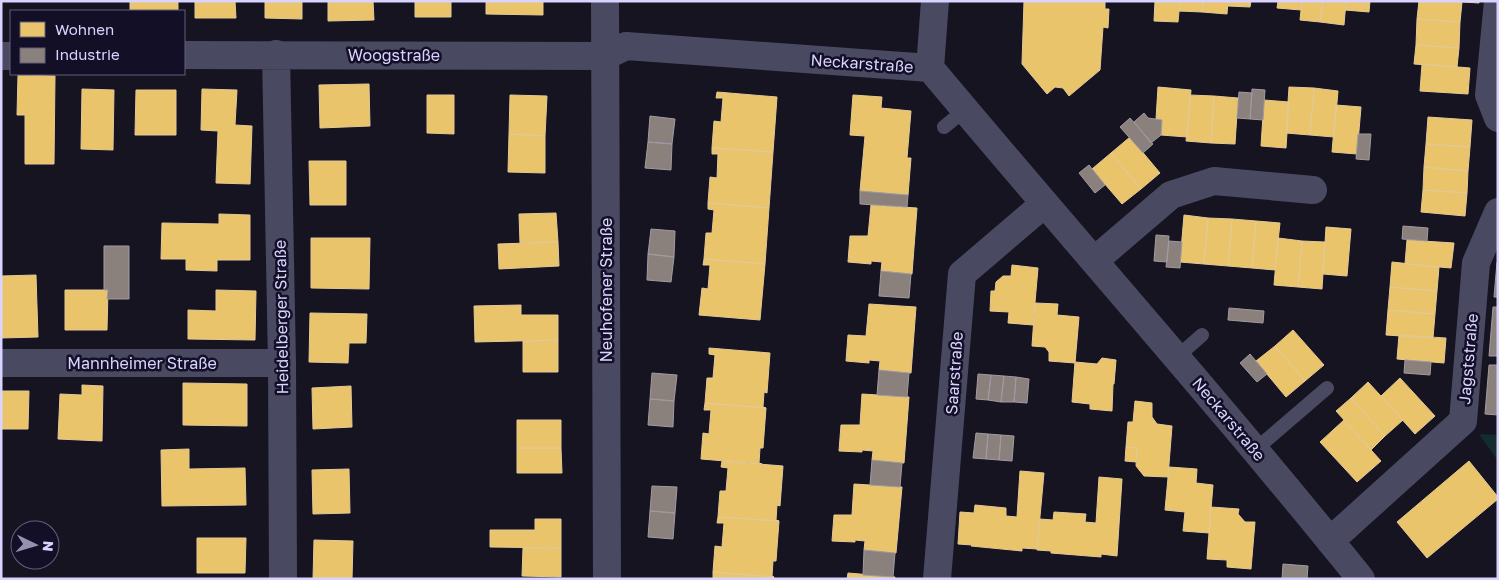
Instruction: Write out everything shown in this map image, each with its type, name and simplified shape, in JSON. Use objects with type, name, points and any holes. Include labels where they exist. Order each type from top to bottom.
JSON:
[{"type":"street","name":"Neuhofener Straße","points":[[605,1],[608,579]]},
{"type":"street","points":[[930,68],[935,1]]},
{"type":"street","points":[[1498,1],[1488,95],[1498,118]]},
{"type":"street","name":"Neckarstraße","points":[[605,56],[626,46],[930,68],[1044,204],[1177,357],[1361,579]]},
{"type":"street","name":"Heidelberger Straße","points":[[276,54],[284,579]]},
{"type":"street","name":"Woogstraße","points":[[185,55],[605,56]]},
{"type":"street","points":[[1094,260],[1171,195],[1214,182],[1313,190]]},
{"type":"street","name":"Saarstraße","points":[[937,579],[962,274],[1044,204]]},
{"type":"street","name":"Jagststraße","points":[[1330,540],[1463,421],[1476,263],[1498,212]]},
{"type":"street","name":"Mannheimer Straße","points":[[1,363],[282,363]]},
{"type":"lane","points":[[944,127],[965,110]]},
{"type":"lane","points":[[1177,357],[1202,335]]},
{"type":"lane","points":[[1255,450],[1327,388]]},
{"type":"green space","points":[[1479,434],[1498,435],[1498,461]]},
{"type":"building: Wohnen","points":[[130,1],[178,1],[178,10],[130,10]]},
{"type":"building: Wohnen","points":[[195,1],[235,1],[236,18],[195,18]]},
{"type":"building: Wohnen","points":[[265,1],[302,1],[302,19],[265,18]]},
{"type":"building: Wohnen","points":[[328,1],[373,1],[374,20],[328,21]]},
{"type":"building: Wohnen","points":[[415,1],[451,1],[451,17],[415,17]]},
{"type":"building: Wohnen","points":[[486,1],[543,1],[543,15],[486,14]]},
{"type":"building: Wohnen","points":[[1024,1],[1105,1],[1105,9],[1109,9],[1108,28],[1103,27],[1100,70],[1069,96],[1063,88],[1055,87],[1047,94],[1022,64]]},
{"type":"building: Wohnen","points":[[1155,1],[1180,1],[1178,22],[1154,21]]},
{"type":"building: Wohnen","points":[[1180,1],[1203,1],[1202,12],[1179,11]]},
{"type":"building: Wohnen","points":[[1203,1],[1228,1],[1227,14],[1202,12]]},
{"type":"building: Wohnen","points":[[1228,1],[1251,1],[1250,7],[1228,6]]},
{"type":"building: Wohnen","points":[[1278,1],[1302,1],[1301,10],[1277,8]]},
{"type":"building: Wohnen","points":[[1302,1],[1323,1],[1320,22],[1300,20]]},
{"type":"building: Wohnen","points":[[1323,1],[1346,1],[1344,25],[1320,22]]},
{"type":"building: Wohnen","points":[[1346,1],[1370,1],[1369,12],[1345,10]]},
{"type":"building: Wohnen","points":[[1419,1],[1462,2],[1460,22],[1417,19]]},
{"type":"building: Wohnen","points":[[1448,1],[1479,1],[1479,3]]},
{"type":"building: Wohnen","points":[[1417,19],[1460,22],[1459,48],[1416,45]]},
{"type":"building: Wohnen","points":[[1416,45],[1459,48],[1457,67],[1414,64]]},
{"type":"building: Wohnen","points":[[1422,64],[1470,68],[1468,94],[1420,91]]},
{"type":"building: Wohnen","points":[[18,75],[55,76],[54,164],[25,164],[25,115],[17,115]]},
{"type":"building: Wohnen","points":[[369,84],[370,126],[320,128],[319,85]]},
{"type":"building: Wohnen","points":[[1158,87],[1191,90],[1187,137],[1161,135],[1162,120],[1156,119]]},
{"type":"building: Wohnen","points":[[1289,87],[1314,88],[1310,135],[1286,133]]},
{"type":"building: Wohnen","points":[[1314,88],[1338,91],[1334,137],[1310,135]]},
{"type":"building: Wohnen","points":[[82,89],[114,90],[113,150],[81,149]]},
{"type":"building: Wohnen","points":[[202,89],[237,90],[235,125],[252,126],[250,184],[216,183],[218,131],[201,130]]},
{"type":"building: Wohnen","points":[[136,90],[176,90],[176,135],[135,135]]},
{"type":"building: Wohnen","points":[[717,92],[777,97],[773,152],[712,148],[714,121],[721,122],[723,98],[716,98]]},
{"type":"building: Wohnen","points":[[427,95],[454,95],[454,134],[427,133]]},
{"type":"building: Wohnen","points":[[510,95],[547,96],[545,136],[509,134]]},
{"type":"building: Wohnen","points":[[853,95],[882,97],[881,108],[911,111],[907,158],[911,158],[908,195],[860,191],[865,136],[850,135]]},
{"type":"building: Wohnen","points":[[1190,95],[1214,96],[1211,143],[1186,141]]},
{"type":"building: Wohnen","points":[[1214,96],[1238,98],[1235,144],[1211,143]]},
{"type":"building: Wohnen","points":[[1264,100],[1289,102],[1286,148],[1261,146]]},
{"type":"building: Wohnen","points":[[1336,105],[1361,107],[1357,154],[1332,152]]},
{"type":"building: Wohnen","points":[[1428,117],[1472,120],[1470,147],[1426,144]]},
{"type":"building: Wohnen","points":[[509,134],[545,136],[545,173],[508,172]]},
{"type":"building: Wohnen","points":[[1130,137],[1160,173],[1141,189],[1111,153]]},
{"type":"building: Wohnen","points":[[1426,144],[1470,147],[1468,171],[1424,167]]},
{"type":"building: Wohnen","points":[[712,148],[773,152],[769,208],[708,203],[710,177],[717,178],[718,154],[712,154]]},
{"type":"building: Wohnen","points":[[1111,153],[1141,189],[1122,204],[1092,169]]},
{"type":"building: Wohnen","points":[[309,161],[346,161],[346,205],[310,205]]},
{"type":"building: Wohnen","points":[[1424,167],[1468,171],[1467,193],[1423,190]]},
{"type":"building: Wohnen","points":[[1423,190],[1467,193],[1465,216],[1421,212]]},
{"type":"building: Wohnen","points":[[708,203],[769,208],[765,264],[704,259],[706,233],[712,233],[714,210],[708,209]]},
{"type":"building: Wohnen","points":[[871,205],[917,208],[912,274],[881,271],[882,262],[871,261],[871,264],[848,262],[850,236],[868,236]]},
{"type":"building: Wohnen","points":[[556,213],[558,242],[520,243],[519,214]]},
{"type":"building: Wohnen","points":[[219,214],[250,215],[250,260],[217,260],[217,271],[186,270],[186,259],[161,259],[162,223],[219,224]]},
{"type":"building: Wohnen","points":[[1184,215],[1208,218],[1204,264],[1180,262]]},
{"type":"building: Wohnen","points":[[1208,218],[1232,219],[1228,266],[1204,264]]},
{"type":"building: Wohnen","points":[[1232,219],[1256,221],[1252,268],[1228,266]]},
{"type":"building: Wohnen","points":[[1256,221],[1280,223],[1275,270],[1252,268]]},
{"type":"building: Wohnen","points":[[1326,227],[1351,229],[1347,276],[1323,274]]},
{"type":"building: Wohnen","points":[[311,238],[370,238],[369,289],[311,288]]},
{"type":"building: Wohnen","points":[[1278,238],[1302,241],[1298,287],[1274,285]]},
{"type":"building: Wohnen","points":[[1407,240],[1454,243],[1451,268],[1405,264]]},
{"type":"building: Wohnen","points":[[1302,241],[1325,242],[1322,289],[1298,287]]},
{"type":"building: Wohnen","points":[[558,242],[559,266],[499,269],[498,244]]},
{"type":"building: Wohnen","points":[[704,259],[765,264],[760,320],[699,315],[702,288],[708,289],[710,265],[703,265]]},
{"type":"building: Wohnen","points":[[1392,262],[1439,267],[1437,291],[1390,287]]},
{"type":"building: Wohnen","points":[[1012,265],[1038,268],[1033,325],[1008,323],[1009,312],[990,311],[991,291],[995,291],[996,282],[1003,276],[1011,276]]},
{"type":"building: Wohnen","points":[[36,275],[38,337],[1,338],[1,276]]},
{"type":"building: Wohnen","points":[[1390,287],[1437,291],[1435,314],[1388,310]]},
{"type":"building: Wohnen","points":[[65,290],[108,290],[107,330],[65,330]]},
{"type":"building: Wohnen","points":[[216,290],[256,291],[255,340],[188,339],[188,310],[216,311]]},
{"type":"building: Wohnen","points":[[1035,303],[1058,304],[1057,315],[1079,317],[1075,363],[1049,361],[1049,352],[1045,347],[1032,346]]},
{"type":"building: Wohnen","points":[[869,304],[916,307],[911,373],[879,370],[880,361],[869,360],[869,363],[846,361],[848,335],[866,336]]},
{"type":"building: Wohnen","points":[[521,305],[521,315],[558,315],[558,340],[475,342],[474,306]]},
{"type":"building: Wohnen","points":[[1388,310],[1435,314],[1433,338],[1386,335]]},
{"type":"building: Wohnen","points":[[310,313],[367,314],[366,343],[349,343],[348,363],[309,362]]},
{"type":"building: Wohnen","points":[[1293,330],[1324,365],[1305,381],[1275,346]]},
{"type":"building: Wohnen","points":[[1399,335],[1446,338],[1444,363],[1397,359]]},
{"type":"building: Wohnen","points":[[558,340],[558,372],[523,372],[523,341]]},
{"type":"building: Wohnen","points":[[1275,346],[1305,381],[1286,397],[1256,361]]},
{"type":"building: Wohnen","points":[[709,348],[770,353],[767,393],[764,392],[763,407],[766,408],[705,403],[707,378],[713,378],[715,355],[709,354]]},
{"type":"building: Wohnen","points":[[1102,358],[1116,360],[1112,411],[1090,409],[1090,404],[1072,402],[1075,362],[1097,364]]},
{"type":"building: Wohnen","points":[[1400,378],[1435,416],[1415,434],[1381,396]]},
{"type":"building: Wohnen","points":[[1368,382],[1403,420],[1385,436],[1351,398]]},
{"type":"building: Wohnen","points":[[183,383],[247,384],[247,426],[183,425]]},
{"type":"building: Wohnen","points":[[82,385],[103,386],[102,441],[58,439],[60,394],[82,395]]},
{"type":"building: Wohnen","points":[[351,386],[352,427],[313,429],[312,388]]},
{"type":"building: Wohnen","points":[[1,391],[29,391],[28,429],[1,429]]},
{"type":"building: Wohnen","points":[[862,394],[909,397],[904,463],[872,460],[873,451],[839,451],[841,425],[860,425]]},
{"type":"building: Wohnen","points":[[1351,398],[1385,436],[1371,450],[1336,411]]},
{"type":"building: Wohnen","points":[[1135,401],[1152,403],[1152,417],[1157,424],[1172,426],[1168,477],[1144,476],[1136,466],[1137,448],[1126,447],[1128,422],[1133,422]]},
{"type":"building: Wohnen","points":[[705,403],[766,408],[763,448],[760,448],[759,463],[762,464],[701,459],[703,433],[709,434],[711,410],[704,410]]},
{"type":"building: Wohnen","points":[[517,420],[561,420],[561,448],[517,448]]},
{"type":"building: Wohnen","points":[[1344,420],[1381,461],[1357,482],[1320,442]]},
{"type":"building: Wohnen","points":[[1126,447],[1137,448],[1136,462],[1125,461]]},
{"type":"building: Wohnen","points":[[517,448],[561,448],[562,473],[517,473]]},
{"type":"building: Wohnen","points":[[189,449],[189,469],[245,468],[246,505],[162,506],[161,450]]},
{"type":"building: Wohnen","points":[[722,461],[783,466],[780,506],[777,505],[776,520],[779,521],[718,517],[720,491],[726,491],[728,468],[721,467]]},
{"type":"building: Wohnen","points":[[1469,461],[1498,499],[1427,558],[1397,522]]},
{"type":"building: Wohnen","points":[[1169,467],[1197,469],[1196,483],[1213,485],[1209,533],[1183,531],[1185,512],[1165,510]]},
{"type":"building: Wohnen","points":[[349,469],[350,513],[313,514],[312,470]]},
{"type":"building: Wohnen","points":[[1020,471],[1044,473],[1037,549],[1022,548],[1022,551],[958,544],[960,512],[974,513],[975,505],[1006,508],[1006,516],[1017,517]]},
{"type":"building: Wohnen","points":[[1099,477],[1122,479],[1117,556],[1101,554],[1101,557],[1037,550],[1040,519],[1053,520],[1054,512],[1086,514],[1085,522],[1096,523]]},
{"type":"building: Wohnen","points":[[854,484],[902,487],[896,553],[864,550],[865,541],[832,541],[834,515],[852,515]]},
{"type":"building: Wohnen","points":[[1211,507],[1239,509],[1238,514],[1245,522],[1255,522],[1251,569],[1227,567],[1227,560],[1207,559]]},
{"type":"building: Wohnen","points":[[718,517],[779,521],[776,561],[773,561],[772,576],[774,577],[713,572],[715,546],[722,547],[724,523],[717,523]]},
{"type":"building: Wohnen","points":[[535,519],[561,519],[561,548],[490,547],[490,530],[535,530]]},
{"type":"building: Wohnen","points":[[197,538],[246,538],[245,573],[197,573]]},
{"type":"building: Wohnen","points":[[314,540],[353,541],[352,579],[313,579]]},
{"type":"building: Wohnen","points":[[523,548],[561,548],[561,577],[522,576]]},
{"type":"building: Wohnen","points":[[713,572],[774,577],[774,579],[713,579]]},
{"type":"building: Wohnen","points":[[848,573],[895,577],[895,579],[847,579]]},
{"type":"building: Industrie","points":[[1252,89],[1265,90],[1263,120],[1250,119]]},
{"type":"building: Industrie","points":[[1239,92],[1252,93],[1250,119],[1237,118]]},
{"type":"building: Industrie","points":[[1144,113],[1148,118],[1162,120],[1161,135],[1151,143],[1134,122]]},
{"type":"building: Industrie","points":[[650,116],[675,119],[672,144],[648,142]]},
{"type":"building: Industrie","points":[[1130,118],[1153,144],[1143,153],[1120,127]]},
{"type":"building: Industrie","points":[[1358,134],[1371,134],[1369,160],[1356,159]]},
{"type":"building: Industrie","points":[[648,142],[672,144],[671,170],[645,168]]},
{"type":"building: Industrie","points":[[1089,165],[1105,185],[1095,193],[1079,173]]},
{"type":"building: Industrie","points":[[860,191],[908,195],[907,207],[860,204]]},
{"type":"building: Industrie","points":[[1403,226],[1428,228],[1427,241],[1402,239]]},
{"type":"building: Industrie","points":[[651,229],[675,231],[674,257],[648,254]]},
{"type":"building: Industrie","points":[[1156,235],[1169,236],[1167,262],[1154,261]]},
{"type":"building: Industrie","points":[[1169,241],[1182,242],[1180,268],[1166,267]]},
{"type":"building: Industrie","points":[[104,246],[129,246],[129,299],[107,299],[108,290],[104,290]]},
{"type":"building: Industrie","points":[[648,254],[674,257],[671,282],[647,280]]},
{"type":"building: Industrie","points":[[1497,262],[1498,297],[1494,297]]},
{"type":"building: Industrie","points":[[881,271],[911,274],[909,298],[879,296]]},
{"type":"building: Industrie","points":[[1493,307],[1498,307],[1498,356],[1489,356]]},
{"type":"building: Industrie","points":[[1229,308],[1264,311],[1263,323],[1228,320]]},
{"type":"building: Industrie","points":[[1250,354],[1267,374],[1257,382],[1240,363]]},
{"type":"building: Industrie","points":[[1405,360],[1431,362],[1430,375],[1404,373]]},
{"type":"building: Industrie","points":[[1489,365],[1498,365],[1498,415],[1485,414]]},
{"type":"building: Industrie","points":[[879,370],[909,373],[907,397],[877,395]]},
{"type":"building: Industrie","points":[[652,373],[677,375],[674,401],[650,399]]},
{"type":"building: Industrie","points":[[978,374],[991,375],[988,400],[976,399]]},
{"type":"building: Industrie","points":[[991,375],[1004,376],[1001,402],[988,400]]},
{"type":"building: Industrie","points":[[1004,376],[1016,377],[1014,402],[1001,402]]},
{"type":"building: Industrie","points":[[1016,377],[1029,379],[1027,403],[1014,402]]},
{"type":"building: Industrie","points":[[650,399],[674,401],[673,427],[648,425]]},
{"type":"building: Industrie","points":[[976,433],[988,434],[986,459],[973,458]]},
{"type":"building: Industrie","points":[[988,434],[1001,435],[999,460],[986,459]]},
{"type":"building: Industrie","points":[[1001,435],[1014,436],[1012,461],[999,460]]},
{"type":"building: Industrie","points":[[872,460],[902,463],[900,487],[870,485]]},
{"type":"building: Industrie","points":[[652,486],[677,487],[675,513],[650,511]]},
{"type":"building: Industrie","points":[[650,511],[675,513],[673,539],[648,537]]},
{"type":"building: Industrie","points":[[864,550],[895,553],[893,577],[863,575]]},
{"type":"building: Industrie","points":[[1283,564],[1308,566],[1307,579],[1282,579]]}]
